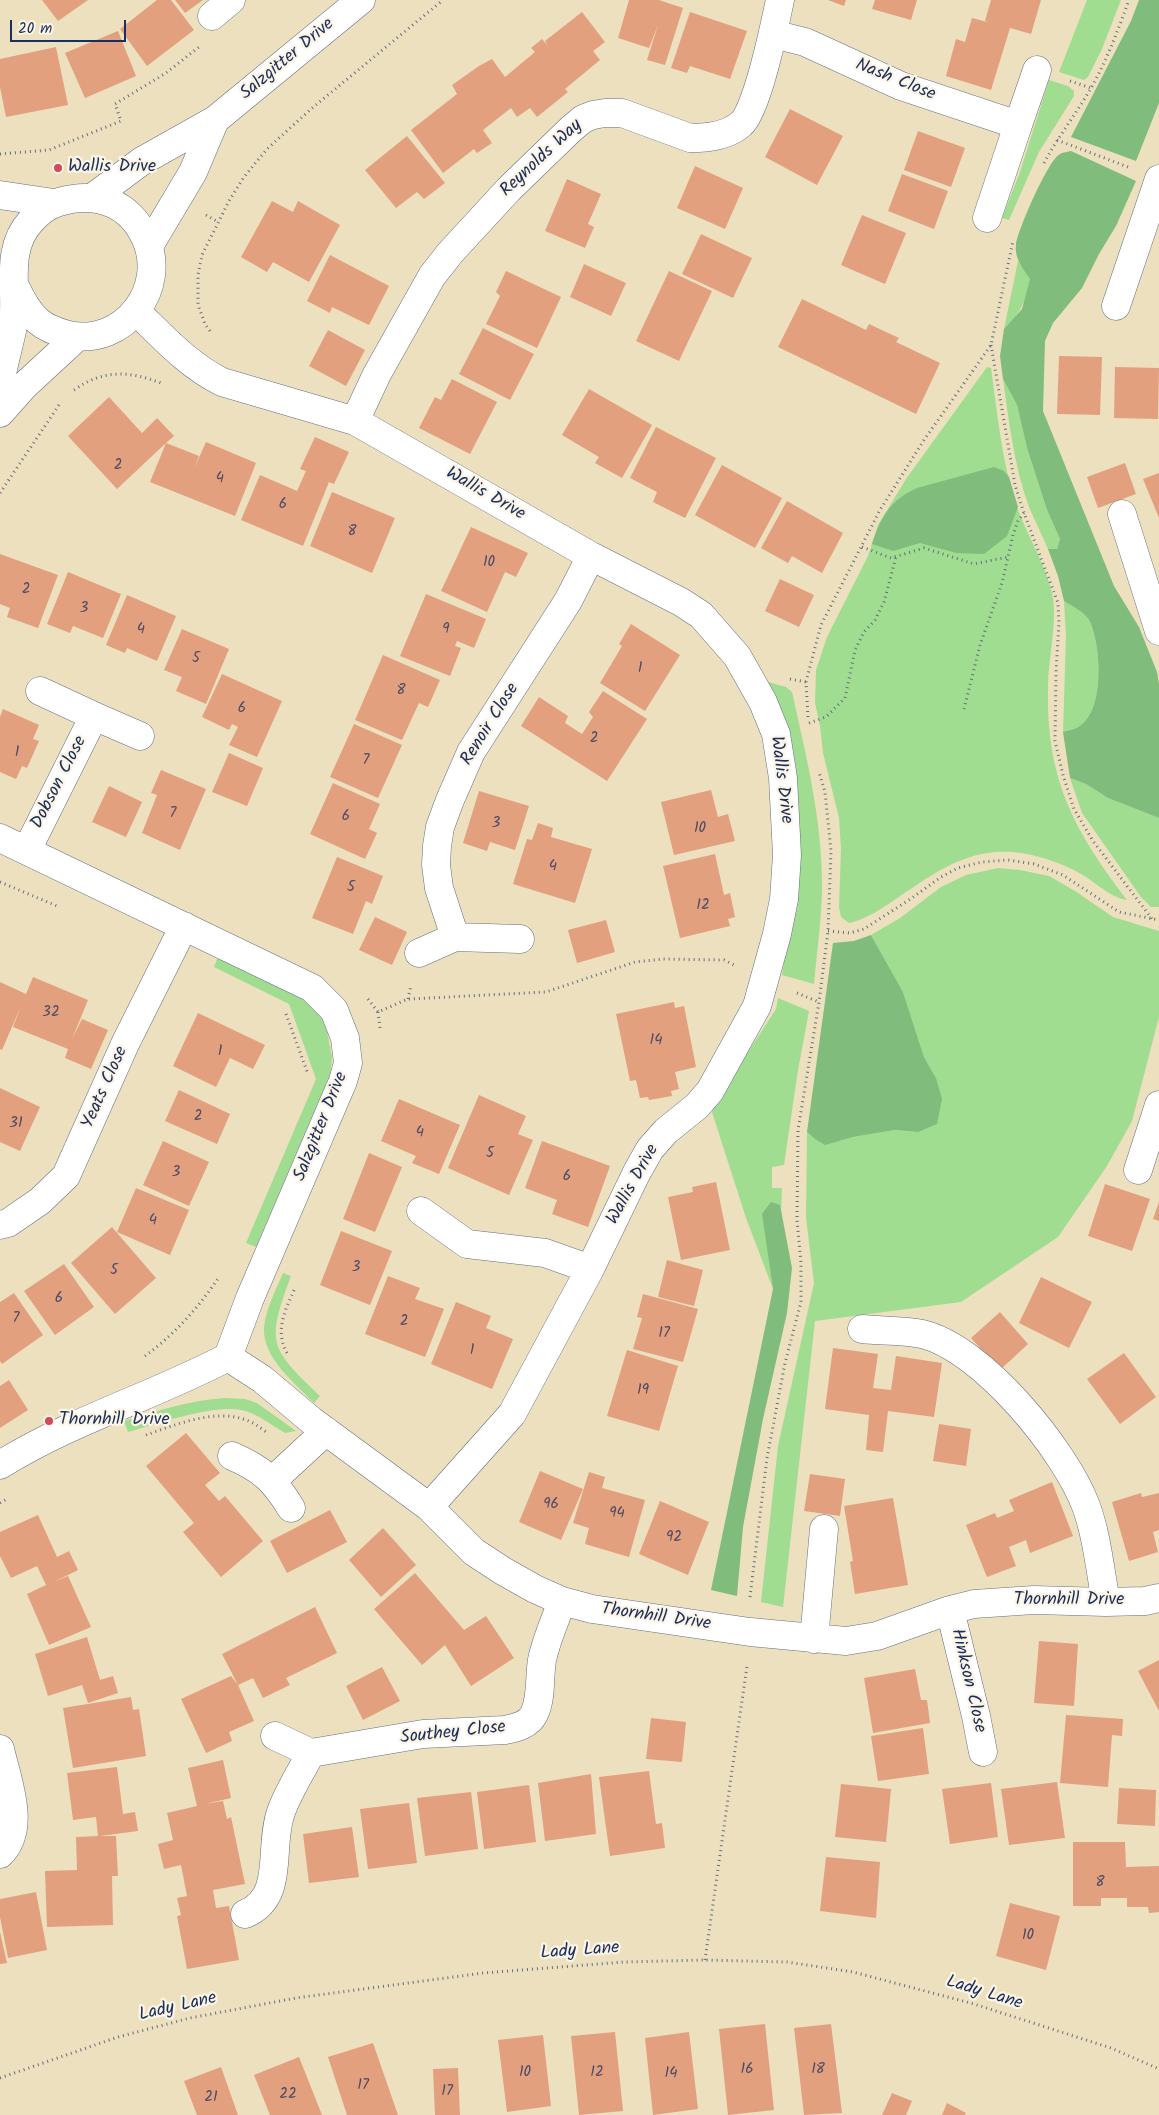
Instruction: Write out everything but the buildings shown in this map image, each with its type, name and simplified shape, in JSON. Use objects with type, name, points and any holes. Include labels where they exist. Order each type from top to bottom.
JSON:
[{"type":"street","name":"Salzgitter Drive","points":[[92,198],[142,161],[215,120],[361,0]]},
{"type":"street","name":"Reynolds Way","points":[[355,421],[377,374],[432,276],[450,253],[509,189],[583,119],[605,113],[622,113],[690,138],[709,137],[730,132],[742,123],[751,112],[773,34],[780,0]]},
{"type":"street","name":"Nash Close","points":[[773,34],[805,42],[901,86],[1018,125]]},
{"type":"street","points":[[986,218],[1037,70]]},
{"type":"street","name":"Salzgitter Drive","points":[[149,246],[193,172],[215,120]]},
{"type":"street","points":[[1116,306],[1159,179]]},
{"type":"street","points":[[0,195],[54,203]]},
{"type":"street","points":[[0,385],[13,326],[10,267],[24,228],[38,213],[54,203],[73,198],[92,198],[111,203],[128,213],[141,228],[149,246],[152,263],[151,280],[146,297],[137,312],[125,323],[110,332],[94,336],[77,336],[56,332],[38,321],[24,305],[10,267]]},
{"type":"street","name":"Wallis Drive","points":[[137,312],[202,372],[222,382],[355,421],[591,556],[681,602],[701,615],[737,656],[763,702],[776,734],[783,778],[788,855],[784,899],[777,934],[757,1006],[710,1091],[697,1106],[666,1130],[650,1149],[590,1269],[512,1414],[429,1507]]},
{"type":"street","points":[[0,413],[24,386],[77,336]]},
{"type":"street","points":[[1122,514],[1159,631]]},
{"type":"street","name":"Renoir Close","points":[[455,937],[439,888],[436,846],[440,827],[471,752],[568,601],[591,556]]},
{"type":"street","name":"Dobson Close","points":[[40,690],[140,736]]},
{"type":"street","name":"Dobson Close","points":[[27,850],[94,716]]},
{"type":"street","name":"Salzgitter Drive","points":[[0,838],[312,988],[334,1010],[348,1051],[348,1064],[343,1081],[250,1298],[228,1357]]},
{"type":"street","name":"Yeats Close","points":[[0,1225],[8,1223],[40,1201],[66,1176],[126,1044],[184,926]]},
{"type":"street","points":[[419,953],[455,937],[520,939]]},
{"type":"street","points":[[1138,1170],[1159,1105]]},
{"type":"street","points":[[421,1211],[467,1244],[546,1253],[590,1269]]},
{"type":"street","points":[[862,1329],[922,1334],[938,1341],[957,1350],[974,1362],[1008,1393],[1058,1454],[1074,1480],[1092,1526],[1106,1602]]},
{"type":"street","points":[[0,1465],[56,1434],[183,1380],[228,1357]]},
{"type":"street","name":"Thornhill Drive","points":[[228,1357],[262,1379],[326,1431],[429,1507],[474,1552],[502,1571],[562,1601],[592,1609],[750,1632],[814,1639],[846,1640],[877,1636],[950,1610],[974,1604],[1034,1600],[1145,1601],[1159,1598]]},
{"type":"street","points":[[272,1481],[326,1431]]},
{"type":"street","points":[[232,1456],[253,1465],[272,1481],[291,1508]]},
{"type":"street","points":[[814,1639],[824,1529]]},
{"type":"street","name":"Southey Close","points":[[311,1754],[423,1734],[504,1730],[527,1722],[534,1716],[537,1707],[545,1648],[562,1601]]},
{"type":"street","name":"Hinkson Close","points":[[950,1610],[983,1752]]},
{"type":"street","points":[[245,1914],[255,1910],[268,1894],[272,1882],[275,1837],[281,1812],[311,1754],[274,1736]]},
{"type":"street","points":[[0,1749],[15,1815],[11,1839],[0,1854]]},
{"type":"path","points":[[68,394],[91,380],[108,374],[121,373],[145,377],[176,389],[214,337],[205,324],[198,305],[198,275],[202,255],[229,201],[244,177],[267,149],[443,0]]},
{"type":"path","points":[[1040,170],[1095,80],[1111,49],[1129,0]]},
{"type":"path","points":[[0,154],[50,150],[121,121],[115,104],[166,73],[221,30],[221,8]]},
{"type":"path","points":[[1057,140],[1159,179]]},
{"type":"path","points":[[1013,238],[991,345],[1015,485],[1058,603],[1055,741],[1074,809],[1093,842],[1152,919]]},
{"type":"path","points":[[810,732],[806,682],[821,625],[880,510],[924,440],[991,345]]},
{"type":"path","points":[[0,493],[62,401]]},
{"type":"path","points":[[964,709],[980,644],[1002,582],[1013,535],[1018,521],[1024,513]]},
{"type":"path","points":[[862,547],[886,556],[896,557],[924,548],[974,564],[1008,557]]},
{"type":"path","points":[[809,723],[826,717],[845,698],[855,650],[884,602],[896,557]]},
{"type":"path","points":[[705,1960],[745,1685],[750,1632],[750,1596],[766,1458],[801,1302],[801,1263],[797,1220],[798,1130],[819,1002],[828,931],[832,850],[825,792],[817,766]]},
{"type":"path","points":[[828,931],[850,933],[864,929],[940,877],[958,868],[982,862],[1008,860],[1034,864],[1063,875],[1119,912],[1159,920]]},
{"type":"path","points":[[0,882],[6,884]]},
{"type":"path","points":[[285,1012],[310,1079]]},
{"type":"path","points":[[142,1358],[161,1344],[190,1315],[222,1274]]},
{"type":"path","points":[[290,1358],[283,1346],[280,1333],[296,1283]]},
{"type":"path","points":[[144,1436],[205,1418],[228,1416],[245,1419],[272,1436]]},
{"type":"path","points":[[0,1503],[15,1495]]},
{"type":"path","name":"Lady Lane","points":[[0,2078],[118,2036],[190,2018],[296,1998],[483,1973],[624,1962],[705,1960],[787,1962],[853,1972],[983,2007],[1111,2048],[1159,2069]]},
{"type":"green space","points":[[1087,0],[1121,0],[1102,49],[1088,77],[1084,80],[1059,72]]},
{"type":"green space","points":[[1139,0],[1159,0],[1159,103],[1136,161],[1071,137],[1131,21]]},
{"type":"green space","points":[[1049,80],[1068,86],[1074,91],[1074,96],[1039,152],[1009,220],[1002,218],[1020,172]]},
{"type":"green space","points":[[1071,151],[1136,181],[1116,226],[1082,288],[1053,323],[1045,341],[1043,411],[1114,586],[1139,627],[1157,672],[1159,684],[1159,818],[1108,798],[1086,784],[1070,778],[1063,732],[1081,725],[1089,717],[1094,705],[1098,675],[1096,644],[1093,630],[1087,617],[1064,601],[1058,576],[1048,549],[1057,549],[1060,539],[1047,510],[1027,448],[1017,405],[1003,379],[1000,356],[1004,329],[1022,309],[1030,279],[1016,254],[1018,236],[1034,196],[1048,169],[1060,154]]},
{"type":"green space","points":[[1018,261],[1030,279],[1021,307],[1004,329]]},
{"type":"green space","points":[[987,367],[991,368],[1002,448],[1013,495],[1022,521],[1040,559],[1053,598],[1054,619],[1048,689],[1052,750],[1058,777],[1078,827],[1108,875],[1127,900],[1114,896],[1074,870],[1044,858],[1021,853],[985,853],[952,864],[872,914],[861,920],[849,923],[841,917],[839,907],[841,849],[839,818],[823,753],[815,703],[816,670],[827,637],[868,556],[878,525],[906,479]]},
{"type":"green space","points":[[1003,379],[1017,405],[1027,448],[1047,510],[1060,539],[1057,549],[1048,549],[1029,507],[1019,476]]},
{"type":"green space","points":[[994,467],[1004,471],[1009,477],[1018,507],[1007,536],[984,554],[956,553],[920,543],[893,551],[872,544],[883,518],[900,498],[917,488]]},
{"type":"green space","points":[[1064,601],[1081,612],[1089,620],[1096,644],[1098,675],[1094,705],[1089,717],[1079,726],[1063,732],[1066,636]]},
{"type":"green space","points":[[768,682],[786,687],[792,692],[808,763],[816,811],[822,884],[814,984],[782,975],[801,855],[791,739],[770,692]]},
{"type":"green space","points":[[1070,778],[1086,784],[1108,798],[1159,818],[1159,907],[1151,907],[1141,897],[1082,813]]},
{"type":"green space","points":[[998,868],[1049,876],[1113,917],[1159,931],[1159,1017],[1132,1121],[1107,1166],[1058,1237],[961,1302],[815,1321],[783,1607],[761,1602],[778,1446],[814,1283],[806,1218],[807,1132],[815,1139],[838,1141],[895,1130],[918,1132],[936,1078],[924,1057],[903,992],[871,935],[900,918],[941,887],[966,875]]},
{"type":"green space","points":[[871,935],[903,992],[924,1057],[936,1078],[942,1099],[937,1124],[918,1132],[895,1130],[853,1137],[825,1145],[807,1132],[833,943],[854,941]]},
{"type":"green space","points":[[218,957],[305,999],[321,1017],[327,1031],[332,1058],[330,1075],[256,1247],[246,1243],[316,1079],[289,1004],[214,967]]},
{"type":"green space","points":[[778,998],[809,1011],[784,1165],[772,1167],[772,1188],[782,1188],[781,1217],[780,1205],[763,1215],[773,1289],[746,1218],[711,1109],[776,1009]]},
{"type":"green space","points":[[771,1202],[780,1205],[792,1268],[787,1313],[763,1419],[743,1527],[737,1596],[711,1590],[773,1289],[762,1214]]},
{"type":"green space","points":[[283,1273],[291,1276],[278,1316],[277,1343],[290,1366],[320,1396],[314,1403],[281,1369],[268,1349],[265,1338],[264,1327],[267,1313]]},
{"type":"green space","points":[[225,1398],[245,1399],[257,1403],[296,1431],[285,1433],[253,1414],[229,1409],[200,1412],[128,1432],[124,1421],[187,1404]]},
{"type":"place","name":"Wallis Drive","points":[[58,168]]},
{"type":"place","name":"Thornhill Drive","points":[[49,1421]]}]
